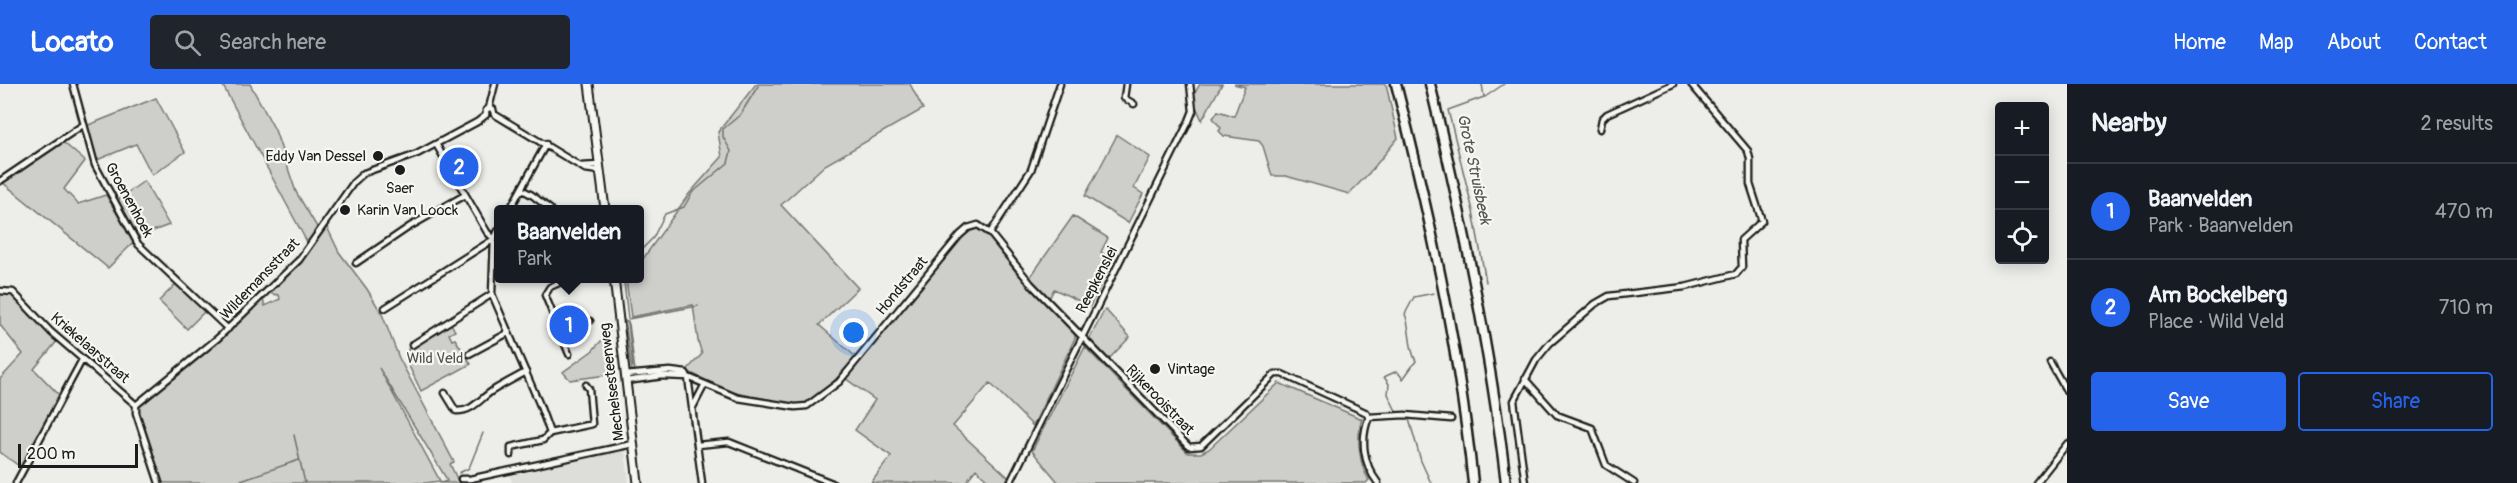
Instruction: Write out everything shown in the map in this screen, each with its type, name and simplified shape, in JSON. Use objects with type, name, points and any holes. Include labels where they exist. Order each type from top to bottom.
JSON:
[{"type":"highway","points":[[1396,84],[1448,307],[1466,415],[1473,483]]},
{"type":"highway","points":[[1430,84],[1461,210],[1480,303],[1497,404],[1506,483]]},
{"type":"main road","points":[[589,84],[603,205]]},
{"type":"main road","name":"Mechelsesteenweg","points":[[614,283],[639,483]]},
{"type":"street","name":"Groenenhoek","points":[[73,84],[95,165],[138,244],[228,328]]},
{"type":"street","points":[[486,115],[495,84]]},
{"type":"street","points":[[990,233],[1008,209],[1031,170],[1060,84]]},
{"type":"street","points":[[1126,84],[1124,98],[1134,105]]},
{"type":"street","name":"Reepkenslei","points":[[1010,483],[1190,122],[1193,111],[1190,84]]},
{"type":"street","points":[[1600,129],[1602,119],[1607,114],[1673,84]]},
{"type":"street","points":[[1525,483],[1514,406],[1515,398],[1550,342],[1602,299],[1616,295],[1700,284],[1736,274],[1742,267],[1741,240],[1762,221],[1750,184],[1748,151],[1691,84]]},
{"type":"street","points":[[489,108],[493,109],[494,114],[587,170],[599,168]]},
{"type":"street","name":"Wildemansstraat","points":[[136,405],[228,328],[299,260],[354,182],[374,169],[400,161],[436,144],[486,115],[490,117],[494,114]]},
{"type":"street","points":[[0,181],[83,125]]},
{"type":"street","points":[[436,144],[487,232],[494,239],[492,294],[550,433]]},
{"type":"street","points":[[513,205],[546,144]]},
{"type":"street","points":[[521,189],[544,205]]},
{"type":"street","points":[[356,263],[409,227],[465,195]]},
{"type":"street","name":"Hondstraat","points":[[625,378],[688,377],[738,398],[795,407],[810,405],[838,382],[960,235],[968,228],[978,225],[990,233]]},
{"type":"street","name":"Rijkerooistraat","points":[[990,233],[1012,263],[1189,447],[1201,446],[1275,374],[1282,374],[1365,412],[1369,417]]},
{"type":"street","points":[[385,308],[494,239]]},
{"type":"street","points":[[560,283],[550,287],[545,295],[568,354]]},
{"type":"street","name":"Kriekelaarstraat","points":[[0,291],[13,292],[51,333],[136,405]]},
{"type":"street","points":[[412,345],[492,294]]},
{"type":"street","points":[[562,338],[590,321]]},
{"type":"street","points":[[469,354],[508,333]]},
{"type":"street","points":[[16,483],[82,360]]},
{"type":"street","points":[[2050,362],[2067,392]]},
{"type":"street","points":[[445,393],[456,411],[462,411],[477,404],[490,392],[526,372]]},
{"type":"street","points":[[688,377],[702,483]]},
{"type":"street","points":[[1525,379],[1557,415],[1592,428],[1606,465],[1634,483]]},
{"type":"street","points":[[692,408],[705,384]]},
{"type":"street","points":[[512,455],[511,447],[542,441],[550,433],[593,423],[589,389],[586,385]]},
{"type":"street","points":[[136,405],[136,412],[159,483]]},
{"type":"street","points":[[1378,483],[1368,467],[1365,448],[1363,431],[1369,417],[1405,415],[1450,419]]},
{"type":"street","points":[[697,445],[729,442],[832,483]]},
{"type":"street","points":[[461,479],[633,444]]},
{"type":"street","points":[[2036,483],[2067,444]]},
{"type":"shaded area","points":[[625,450],[629,483],[512,483],[510,476]]},
{"type":"green space","points":[[222,84],[250,84],[275,130],[296,192],[317,227],[308,244]]},
{"type":"green space","points":[[756,84],[910,84],[923,109],[825,165],[781,205],[858,288],[819,325],[856,357],[823,393],[811,402],[798,405],[730,392],[685,370],[632,372],[625,321],[629,324],[635,371],[662,368],[687,370],[702,354],[693,305],[631,317],[626,283],[644,283],[644,257],[689,194],[722,157],[718,132]]},
{"type":"green space","points":[[1200,84],[1222,84],[1202,120],[1192,98]]},
{"type":"green space","points":[[1234,84],[1386,84],[1398,138],[1349,194],[1286,176],[1272,176],[1263,146],[1259,141],[1224,136],[1213,118],[1218,111],[1234,116],[1245,87]]},
{"type":"green space","points":[[156,98],[185,152],[152,175],[136,144],[97,160],[86,126]]},
{"type":"green space","points":[[1117,135],[1150,157],[1134,188],[1143,194],[1128,223],[1085,196]]},
{"type":"green space","points":[[63,142],[85,161],[64,189],[78,204],[106,195],[134,242],[108,268],[2,182]]},
{"type":"green space","points":[[144,181],[169,225],[137,237],[118,200]]},
{"type":"green space","points":[[1073,216],[1108,238],[1101,252],[1113,260],[1090,306],[1054,289],[1049,299],[1029,279]]},
{"type":"green space","points":[[327,227],[339,252],[367,289],[382,314],[399,358],[454,462],[450,464],[459,483],[439,483],[447,481],[446,478],[379,368],[440,481],[425,483],[163,483],[138,408],[206,353],[263,299],[265,306],[280,299],[279,295],[272,294],[272,289],[311,249]]},
{"type":"green space","points":[[976,228],[984,231],[1016,272],[1075,334],[1075,338],[1033,426],[990,383],[953,426],[1008,477],[1005,483],[991,483],[976,469],[965,483],[871,483],[891,456],[855,430],[875,400],[845,378],[953,248],[969,230]]},
{"type":"green space","points":[[176,284],[205,311],[187,329],[159,301]]},
{"type":"green space","points":[[0,292],[12,293],[58,340],[34,369],[61,397],[23,469],[0,452],[0,379],[23,354],[0,325]]},
{"type":"green space","points":[[1105,309],[1130,337],[1108,360],[1089,340]]},
{"type":"green space","name":"Wild Veld","points":[[450,322],[455,331],[449,334],[452,340],[455,339],[471,364],[421,391],[409,366],[408,349]]},
{"type":"green space","points":[[609,336],[614,374],[570,380],[563,372]]},
{"type":"green space","points":[[1085,347],[1188,453],[1201,453],[1209,449],[1279,383],[1362,419],[1359,434],[1360,450],[1363,467],[1369,480],[1366,483],[1059,483],[1032,451]]},
{"type":"waterway","name":"Grote Struisbeek","points":[[1482,84],[1484,97],[1448,110],[1473,211],[1486,282]]},
{"type":"waterway","points":[[1485,97],[1504,84]]},
{"type":"waterway","points":[[644,247],[653,238],[665,214],[684,207],[692,193],[728,163],[731,151],[723,137],[723,129],[740,115],[758,86]]},
{"type":"waterway","points":[[624,283],[628,319]]},
{"type":"waterway","points":[[14,290],[24,299]]},
{"type":"waterway","name":"Grote Struisbeek","points":[[1396,411],[1388,394],[1389,384],[1384,377],[1397,371],[1403,379],[1416,361],[1405,314],[1414,297],[1434,293]]},
{"type":"waterway","points":[[628,319],[698,306]]},
{"type":"waterway","points":[[628,321],[633,367]]},
{"type":"waterway","points":[[607,335],[610,324]]},
{"type":"waterway","points":[[111,380],[134,398]]},
{"type":"waterway","name":"Grote Struisbeek","points":[[1409,419],[1421,461],[1431,483]]},
{"type":"waterway","points":[[459,473],[469,468],[483,433]]},
{"type":"waterway","points":[[294,435],[305,483]]},
{"type":"waterway","points":[[241,480],[299,460]]},
{"type":"place","name":"Eddy Van Dessel","points":[[378,156]]},
{"type":"place","name":"Am Bockelberg","points":[[459,167]]},
{"type":"place","name":"Saer","points":[[400,170]]},
{"type":"place","name":"Karin Van Loock","points":[[345,210]]},
{"type":"place","name":"Baanvelden","points":[[569,325]]},
{"type":"place","name":"Vintage","points":[[1155,369]]}]
